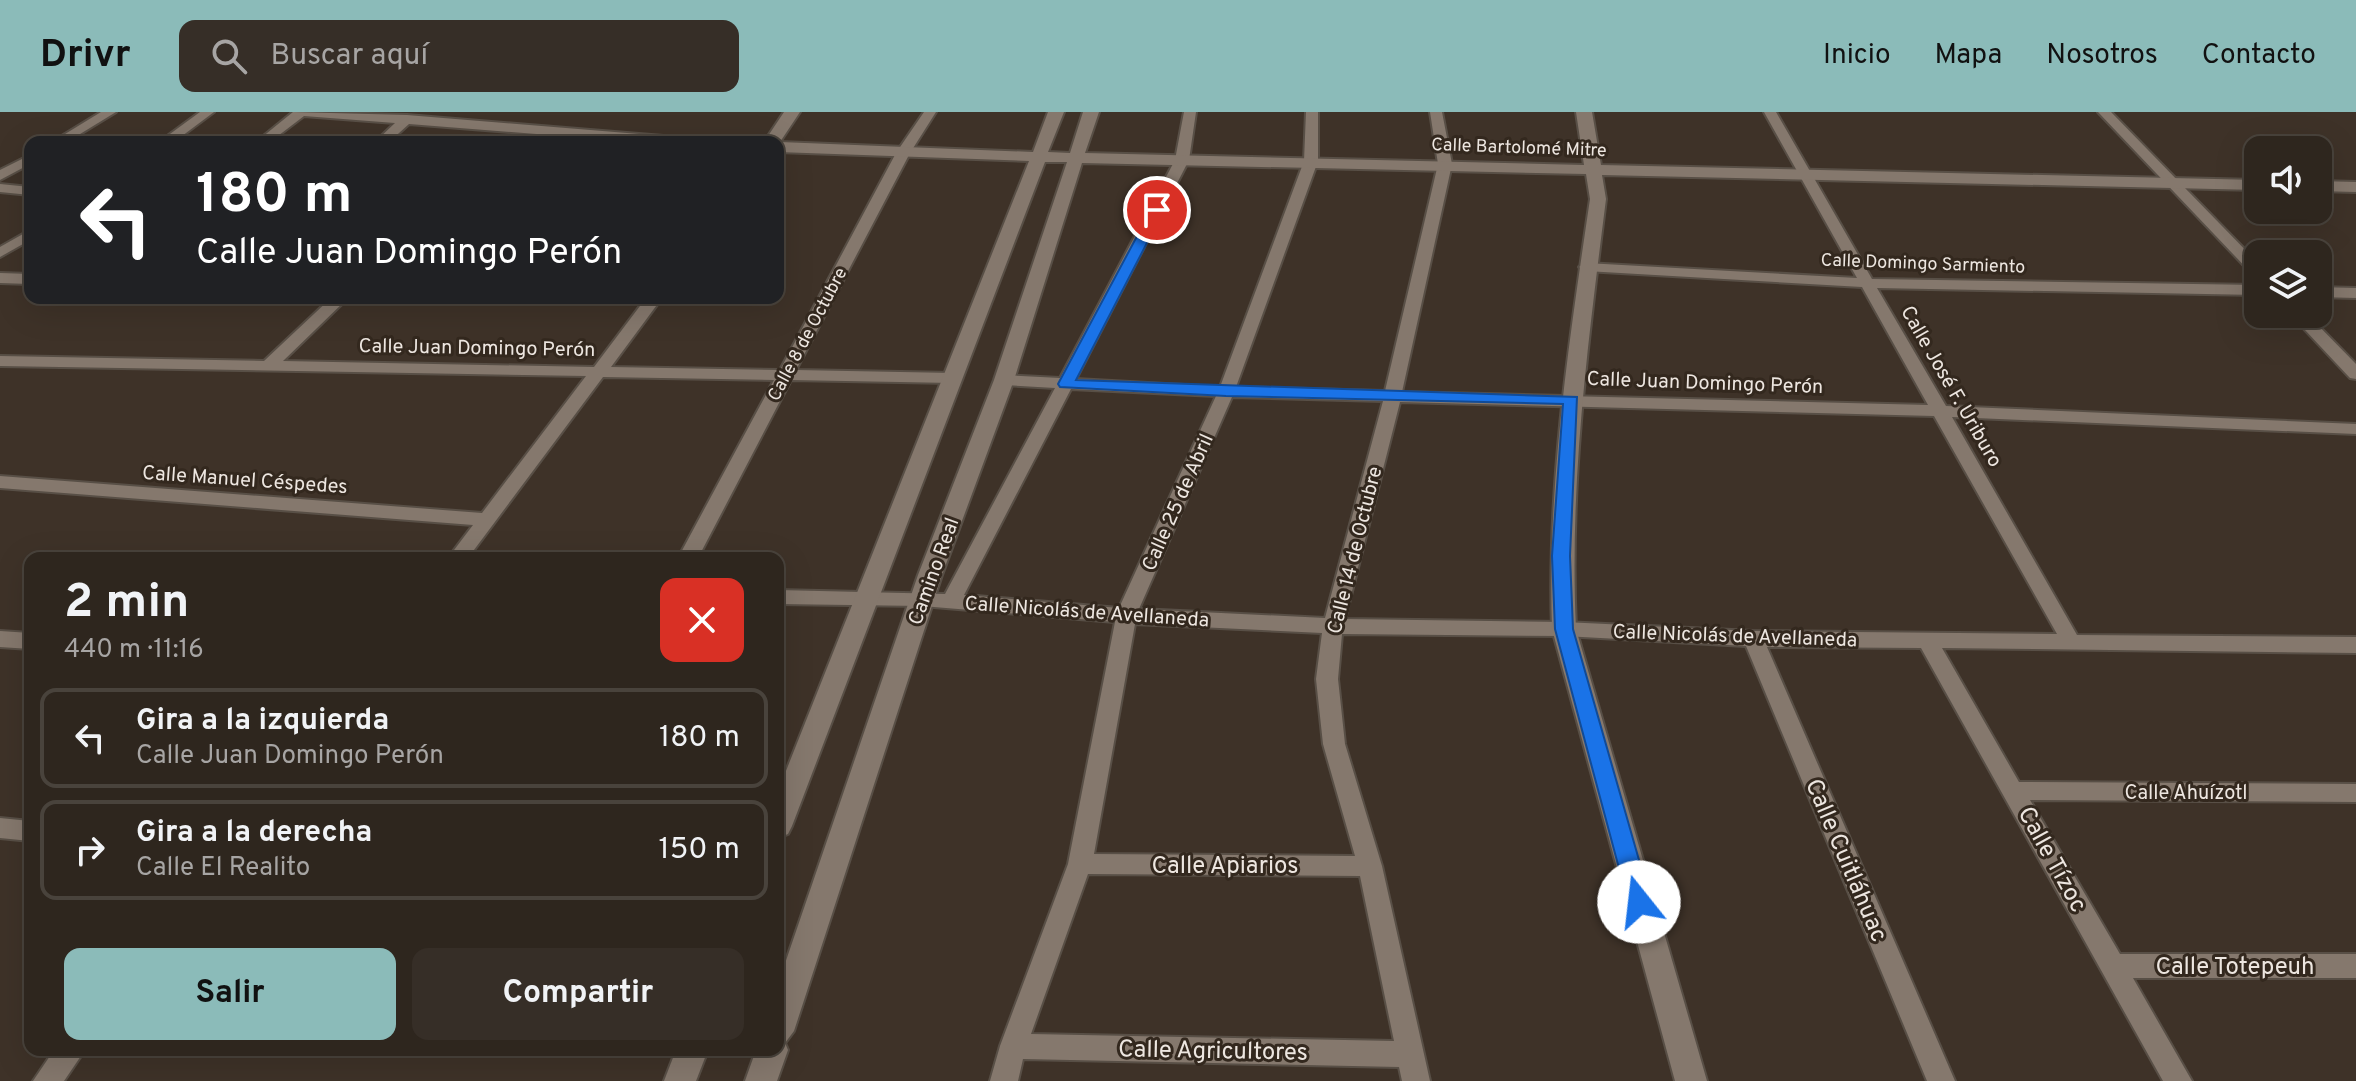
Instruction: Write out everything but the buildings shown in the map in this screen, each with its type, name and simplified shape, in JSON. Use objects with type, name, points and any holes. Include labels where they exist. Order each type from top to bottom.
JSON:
[{"type":"street","points":[[68,136],[110,112]]},
{"type":"street","points":[[174,136],[208,112]]},
{"type":"street","points":[[270,136],[300,112],[588,136]]},
{"type":"street","points":[[776,136],[792,112]]},
{"type":"street","name":"Calle 8 de Octubre","points":[[691,552],[903,153],[930,112]]},
{"type":"street","points":[[784,811],[1056,112]]},
{"type":"street","name":"Camino Real","points":[[784,1013],[922,599],[1004,380],[1091,112]]},
{"type":"street","points":[[951,602],[1182,160],[1190,112]]},
{"type":"street","name":"Calle 25 de Abril","points":[[1004,1081],[1013,1046],[1080,864],[1126,616],[1226,392],[1311,161],[1312,112]]},
{"type":"street","name":"Calle 14 de Octubre","points":[[1416,1081],[1370,866],[1328,712],[1327,679],[1333,626],[1393,395],[1445,164],[1436,112]]},
{"type":"street","points":[[1584,112],[1598,199],[1586,267],[1571,400],[1561,556],[1564,629],[1691,1081]]},
{"type":"street","name":"Calle José F. Uriburo","points":[[1770,112],[2070,640]]},
{"type":"street","points":[[2104,112],[2244,257]]},
{"type":"street","points":[[388,136],[407,119]]},
{"type":"street","points":[[513,136],[520,129]]},
{"type":"street","name":"Calle Bartolomé Mitre","points":[[784,147],[1075,158],[1445,164],[2244,185]]},
{"type":"street","points":[[0,176],[24,162]]},
{"type":"street","points":[[2332,186],[2356,187]]},
{"type":"street","points":[[0,188],[24,190]]},
{"type":"street","points":[[0,253],[24,238]]},
{"type":"street","name":"Calle Domingo Sarmiento","points":[[1586,267],[1868,283],[2244,290]]},
{"type":"street","points":[[0,278],[24,279]]},
{"type":"street","points":[[2332,292],[2356,293]]},
{"type":"street","points":[[267,367],[334,304]]},
{"type":"street","points":[[462,552],[649,304]]},
{"type":"street","points":[[2312,328],[2356,374]]},
{"type":"street","name":"Calle Juan Domingo Perón","points":[[0,361],[953,378]]},
{"type":"street","name":"Calle Juan Domingo Perón","points":[[1004,380],[1226,392],[1941,411],[2356,429]]},
{"type":"street","name":"Calle Manuel Céspedes","points":[[0,482],[486,520]]},
{"type":"street","name":"Calle Nicolás de Avellaneda","points":[[784,597],[922,599],[1126,616],[1333,626],[1564,629],[1753,639],[2356,645]]},
{"type":"street","points":[[0,639],[24,641]]},
{"type":"street","name":"Calle Cuitláhuac","points":[[1753,639],[1941,1081]]},
{"type":"street","name":"Calle Tízoc","points":[[1926,639],[2178,1081]]},
{"type":"street","name":"Calle Ahuízotl","points":[[2015,791],[2356,793]]},
{"type":"street","points":[[0,828],[24,830]]},
{"type":"street","name":"Calle Apiarios","points":[[1080,864],[1370,866]]},
{"type":"street","name":"Calle Totepeuh","points":[[2113,966],[2356,966]]},
{"type":"street","name":"Calle Agricultores","points":[[1013,1046],[1412,1054]]},
{"type":"street","points":[[47,1081],[66,1056]]},
{"type":"street","points":[[680,1081],[690,1056]]},
{"type":"street","points":[[761,1081],[770,1056]]},
{"type":"route","points":[[1157,210],[1066,384],[1226,392],[1571,400],[1561,556],[1564,629],[1639,902]]}]
